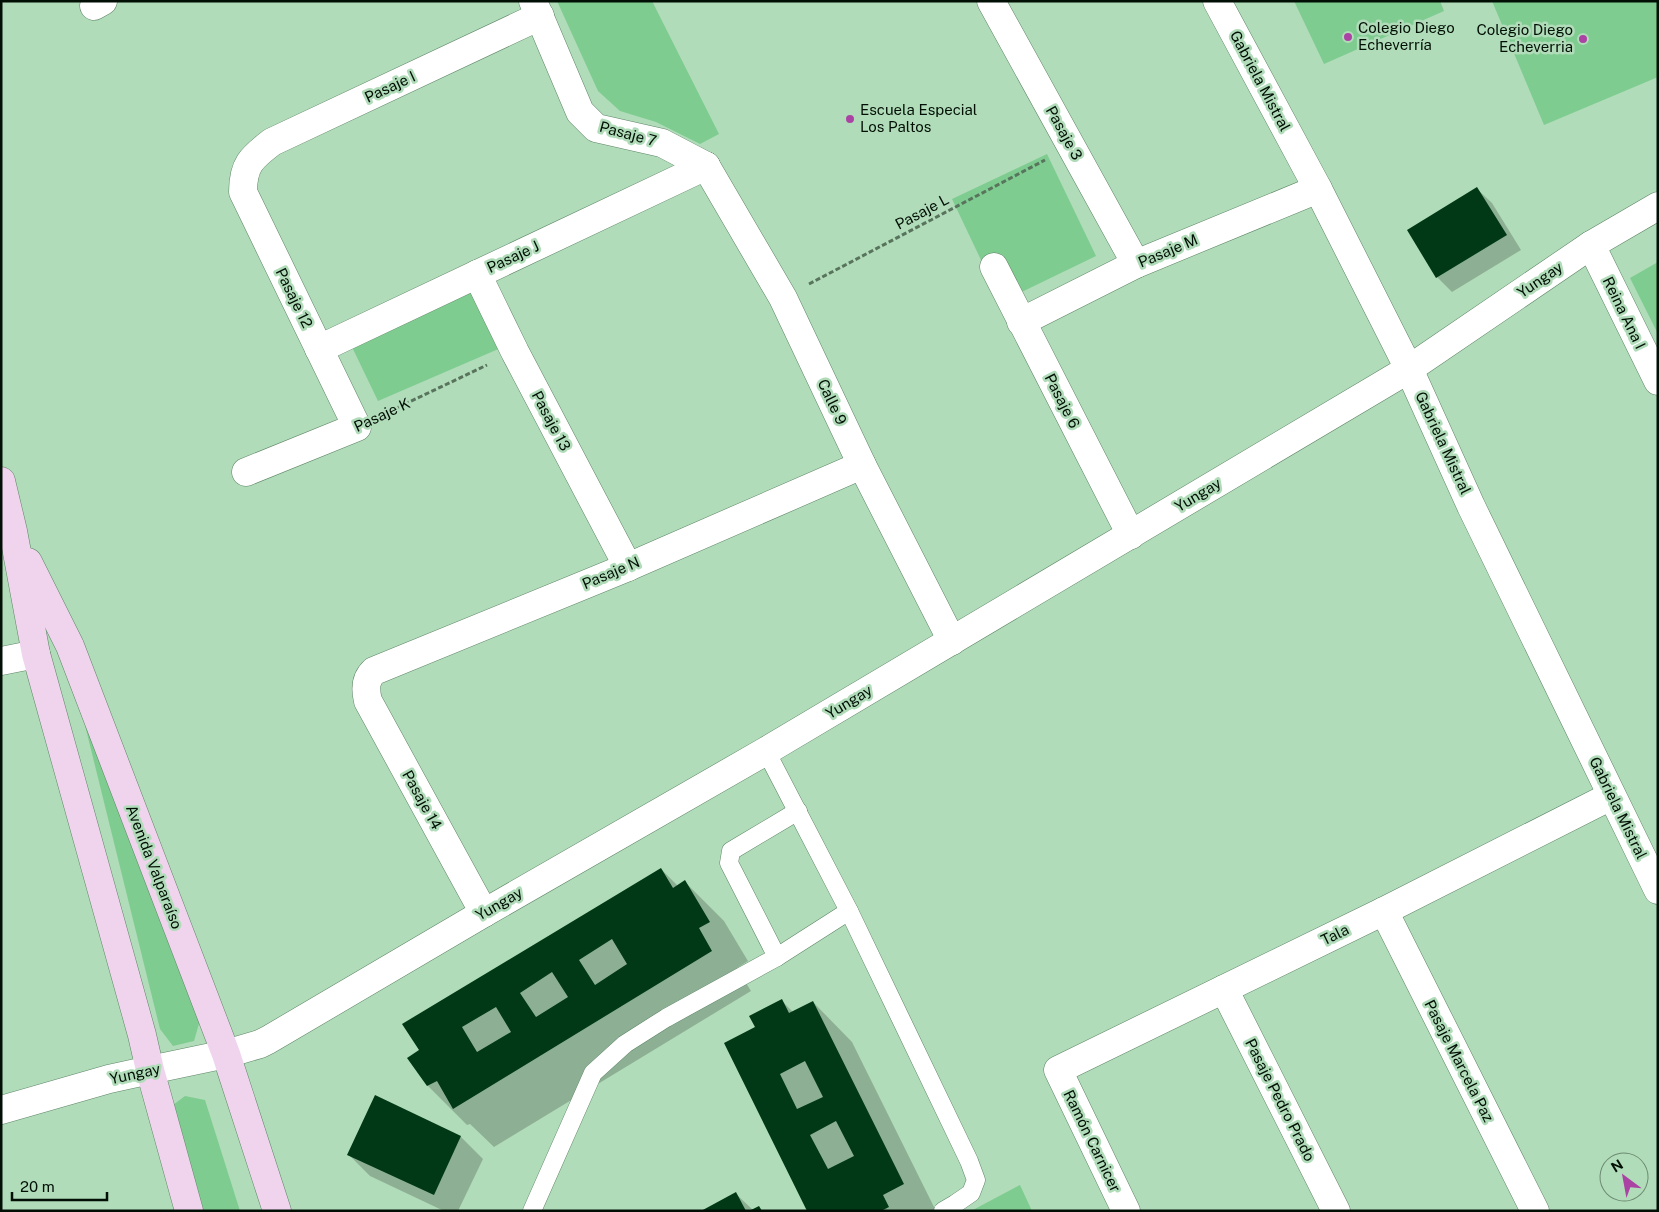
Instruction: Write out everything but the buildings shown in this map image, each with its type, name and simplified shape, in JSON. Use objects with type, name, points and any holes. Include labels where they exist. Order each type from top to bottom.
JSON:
[{"type":"main road","name":"Avenida Valparaíso","points":[[1,481],[13,531],[36,654],[140,1026],[150,1070],[189,1211]]},
{"type":"main road","name":"Avenida Valparaíso","points":[[13,531],[70,646],[226,1054],[277,1211]]},
{"type":"street","name":"Pasaje 3","points":[[991,1],[1136,264]]},
{"type":"street","name":"Gabriela Mistral","points":[[1218,1],[1318,189],[1409,369],[1472,506],[1658,890]]},
{"type":"street","name":"Pasaje 7","points":[[537,9],[580,112],[596,128],[662,143],[706,166]]},
{"type":"street","name":"Pasaje I","points":[[246,166],[252,158],[272,142],[537,9]]},
{"type":"street","name":"Pasaje 12","points":[[246,166],[243,178],[243,192],[357,428]]},
{"type":"street","name":"Pasaje J","points":[[319,349],[706,166]]},
{"type":"street","name":"Calle 9","points":[[706,166],[783,298],[862,465],[952,641]]},
{"type":"street","name":"Pasaje M","points":[[1021,322],[1136,264],[1318,189]]},
{"type":"street","name":"Yungay","points":[[1,1110],[109,1079],[226,1054],[268,1040],[766,751],[1409,369],[1591,246],[1658,206]]},
{"type":"street","name":"Reina Ana I","points":[[1591,246],[1658,381]]},
{"type":"street","name":"Pasaje 6","points":[[994,267],[1131,535]]},
{"type":"street","name":"Pasaje 13","points":[[477,274],[515,352],[628,566]]},
{"type":"street","name":"Pasaje K","points":[[246,472],[357,428]]},
{"type":"street","name":"Pasaje N","points":[[366,685],[368,676],[374,670],[628,566],[862,465]]},
{"type":"street","points":[[1,661],[36,654]]},
{"type":"street","name":"Pasaje 14","points":[[366,685],[368,701],[484,913]]},
{"type":"street","name":"Tala","points":[[1058,1070],[1384,911],[1611,796]]},
{"type":"street","name":"Pasaje Marcela Paz","points":[[1384,911],[1535,1211]]},
{"type":"street","name":"Pasaje Pedro Prado","points":[[1224,989],[1336,1211]]},
{"type":"street","name":"Ramón Carnicer","points":[[1058,1070],[1126,1211]]},
{"type":"lane","points":[[766,751],[849,911],[969,1161],[976,1180],[971,1193],[943,1211]]},
{"type":"lane","points":[[777,957],[729,863],[731,851],[798,812]]},
{"type":"lane","points":[[532,1211],[593,1072],[625,1044],[666,1018],[777,957],[849,911]]},
{"type":"path","name":"Pasaje L","points":[[783,298],[1072,146]]},
{"type":"path","name":"Pasaje K","points":[[357,428],[515,352]]},
{"type":"green space","points":[[557,1],[652,1],[719,134],[700,144],[656,122],[620,111],[598,91]]},
{"type":"green space","name":"Colegio Diego Echeverría","points":[[1294,1],[1440,1],[1444,11],[1324,64]]},
{"type":"green space","name":"Colegio Diego Echeverria","points":[[1492,1],[1658,1],[1658,77],[1544,125]]},
{"type":"green space","points":[[1047,154],[1096,256],[1001,302],[952,199]]},
{"type":"green space","points":[[1658,262],[1658,334],[1630,278]]},
{"type":"green space","points":[[474,289],[503,347],[378,401],[352,347]]},
{"type":"green space","points":[[62,632],[200,1020],[194,1041],[173,1046],[160,1029]]},
{"type":"green space","points":[[185,1096],[205,1100],[240,1211],[199,1211],[169,1108]]},
{"type":"green space","points":[[1020,1185],[1032,1211],[971,1211]]},
{"type":"place","name":"Colegio Diego Echeverría","points":[[1348,37]]},
{"type":"place","name":"Colegio Diego Echeverria","points":[[1583,39]]},
{"type":"place","name":"Escuela Especial Los Paltos","points":[[850,119]]}]
